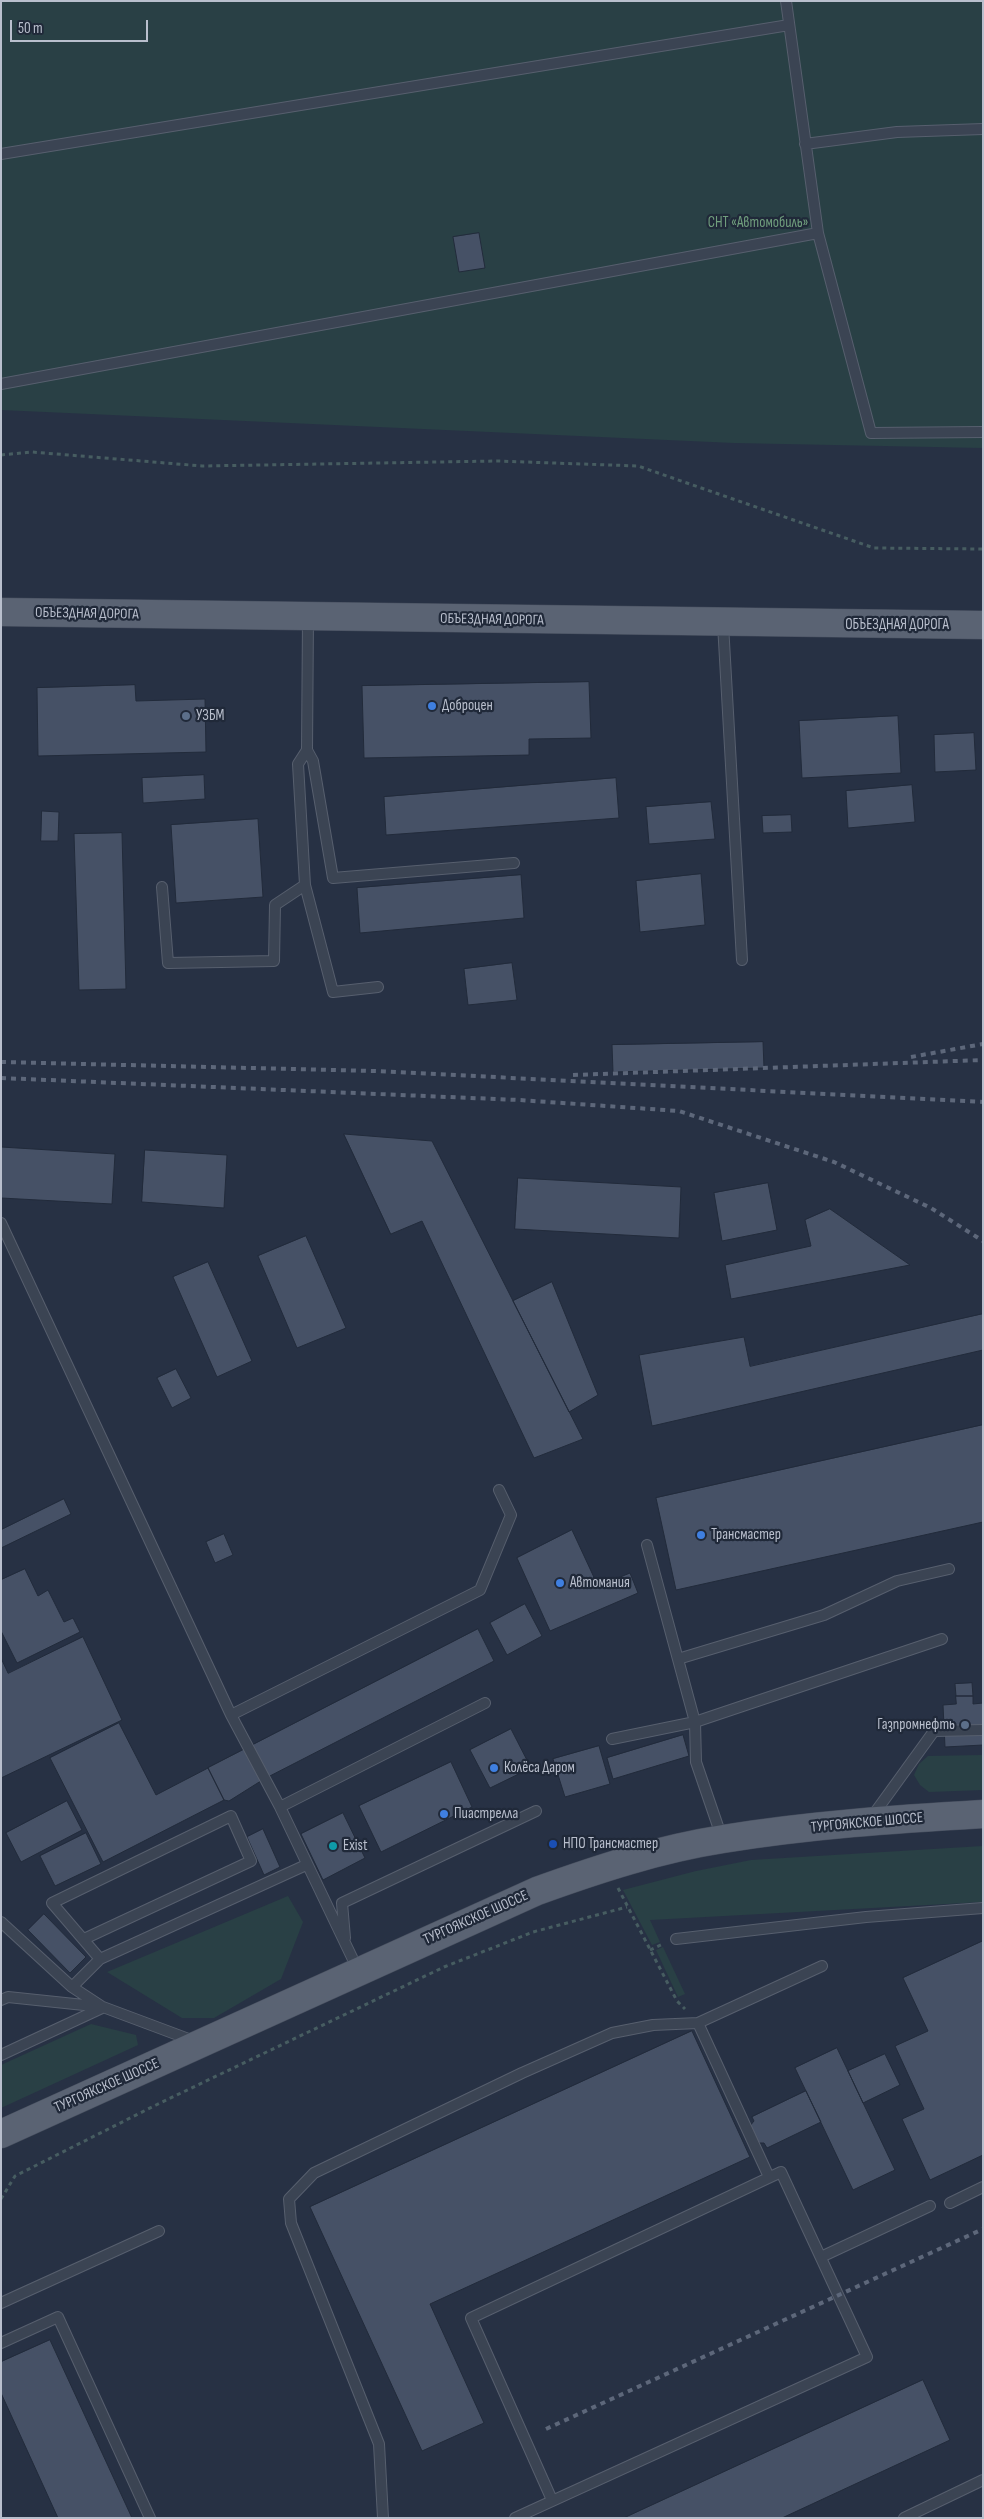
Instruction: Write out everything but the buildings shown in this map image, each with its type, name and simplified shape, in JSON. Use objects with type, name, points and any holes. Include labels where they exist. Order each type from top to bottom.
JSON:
[{"type":"main road","name":"ОБЪЕЗДНАЯ ДОРОГА","points":[[1,612],[983,625]]},
{"type":"main road","name":"ТУРГОЯКСКОЕ ШОССЕ","points":[[1,2134],[537,1890],[610,1866],[722,1839],[870,1820],[983,1814]]},
{"type":"lane","points":[[786,1],[818,233],[871,433],[983,432]]},
{"type":"lane","points":[[1,154],[789,25]]},
{"type":"lane","points":[[805,144],[897,132],[983,128]]},
{"type":"lane","points":[[1,384],[818,233]]},
{"type":"lane","points":[[308,617],[307,750],[313,761],[333,878],[514,863]]},
{"type":"lane","points":[[723,623],[742,960]]},
{"type":"lane","points":[[307,750],[298,764],[305,885],[333,992],[378,987]]},
{"type":"lane","points":[[162,887],[168,963],[197,963],[274,961],[276,905],[305,885]]},
{"type":"lane","points":[[1,1223],[231,1715],[280,1807],[306,1866],[358,1971]]},
{"type":"lane","points":[[231,1715],[480,1590],[511,1515],[499,1490]]},
{"type":"lane","points":[[647,1545],[695,1722],[696,1762],[722,1839]]},
{"type":"lane","points":[[678,1658],[824,1615],[897,1581],[949,1568]]},
{"type":"lane","points":[[612,1739],[695,1722],[942,1638]]},
{"type":"lane","points":[[280,1807],[485,1703]]},
{"type":"lane","points":[[870,1820],[934,1731],[983,1730]]},
{"type":"lane","points":[[345,1944],[342,1903],[536,1811]]},
{"type":"lane","points":[[84,1940],[251,1861],[231,1816],[52,1902],[84,1940],[100,1959]]},
{"type":"lane","points":[[72,1987],[100,1959],[306,1866]]},
{"type":"lane","points":[[676,1939],[866,1917],[983,1908]]},
{"type":"lane","points":[[1,1922],[72,1987],[103,2007],[200,2044]]},
{"type":"lane","points":[[383,2518],[379,2444],[291,2223],[289,2199],[314,2173],[522,2073],[612,2033],[654,2025],[698,2023],[822,1966]]},
{"type":"lane","points":[[1,2000],[8,1997],[103,2007]]},
{"type":"lane","points":[[1,2055],[103,2007]]},
{"type":"lane","points":[[698,2023],[769,2177]]},
{"type":"lane","points":[[515,2518],[867,2356],[781,2172],[471,2318],[552,2500]]},
{"type":"lane","points":[[950,2202],[983,2187]]},
{"type":"lane","points":[[821,2257],[930,2206]]},
{"type":"lane","points":[[1,2303],[159,2231]]},
{"type":"lane","points":[[1,2343],[58,2317],[150,2518]]},
{"type":"lane","points":[[904,2518],[983,2480]]},
{"type":"path","points":[[1,455],[32,452],[202,466],[497,461],[638,466],[874,548],[983,550]]},
{"type":"path","points":[[618,1888],[676,2001]]},
{"type":"path","points":[[1,2199],[15,2176],[444,1967],[533,1932],[627,1907]]},
{"type":"green space","name":"СНТ «Автомобиль»","points":[[1,1],[983,1],[983,448],[734,443],[1,410]]},
{"type":"green space","points":[[983,1755],[983,1790],[929,1792],[920,1785],[914,1775],[919,1764],[928,1756]]},
{"type":"green space","points":[[983,1846],[983,1902],[650,1920],[660,1942],[652,1945],[623,1890],[696,1871],[751,1860]]},
{"type":"green space","points":[[288,1896],[303,1922],[281,1979],[214,2018],[182,2018],[107,1972]]},
{"type":"green space","points":[[663,1947],[685,1994],[678,1997],[656,1950]]},
{"type":"green space","points":[[91,2024],[136,2035],[138,2045],[1,2108],[1,2065]]},
{"type":"railway","points":[[911,1057],[983,1044]]},
{"type":"railway","points":[[573,1075],[983,1060]]},
{"type":"railway","points":[[1,1062],[376,1071],[983,1102]]},
{"type":"railway","points":[[1,1078],[519,1100],[679,1111],[834,1162],[931,1208],[983,1241]]},
{"type":"railway","points":[[546,2429],[983,2229]]},
{"type":"place","name":"Доброцен","points":[[432,706]]},
{"type":"place","name":"УЗБМ","points":[[186,716]]},
{"type":"place","name":"Трансмастер","points":[[701,1535]]},
{"type":"place","name":"Автомания","points":[[560,1583]]},
{"type":"place","name":"Газпромнефть","points":[[965,1725]]},
{"type":"place","name":"Колёса Даром","points":[[494,1768]]},
{"type":"place","name":"Пиастрелла","points":[[444,1814]]},
{"type":"place","name":"НПО Трансмастер","points":[[553,1844]]},
{"type":"place","name":"Exist","points":[[333,1846]]}]
